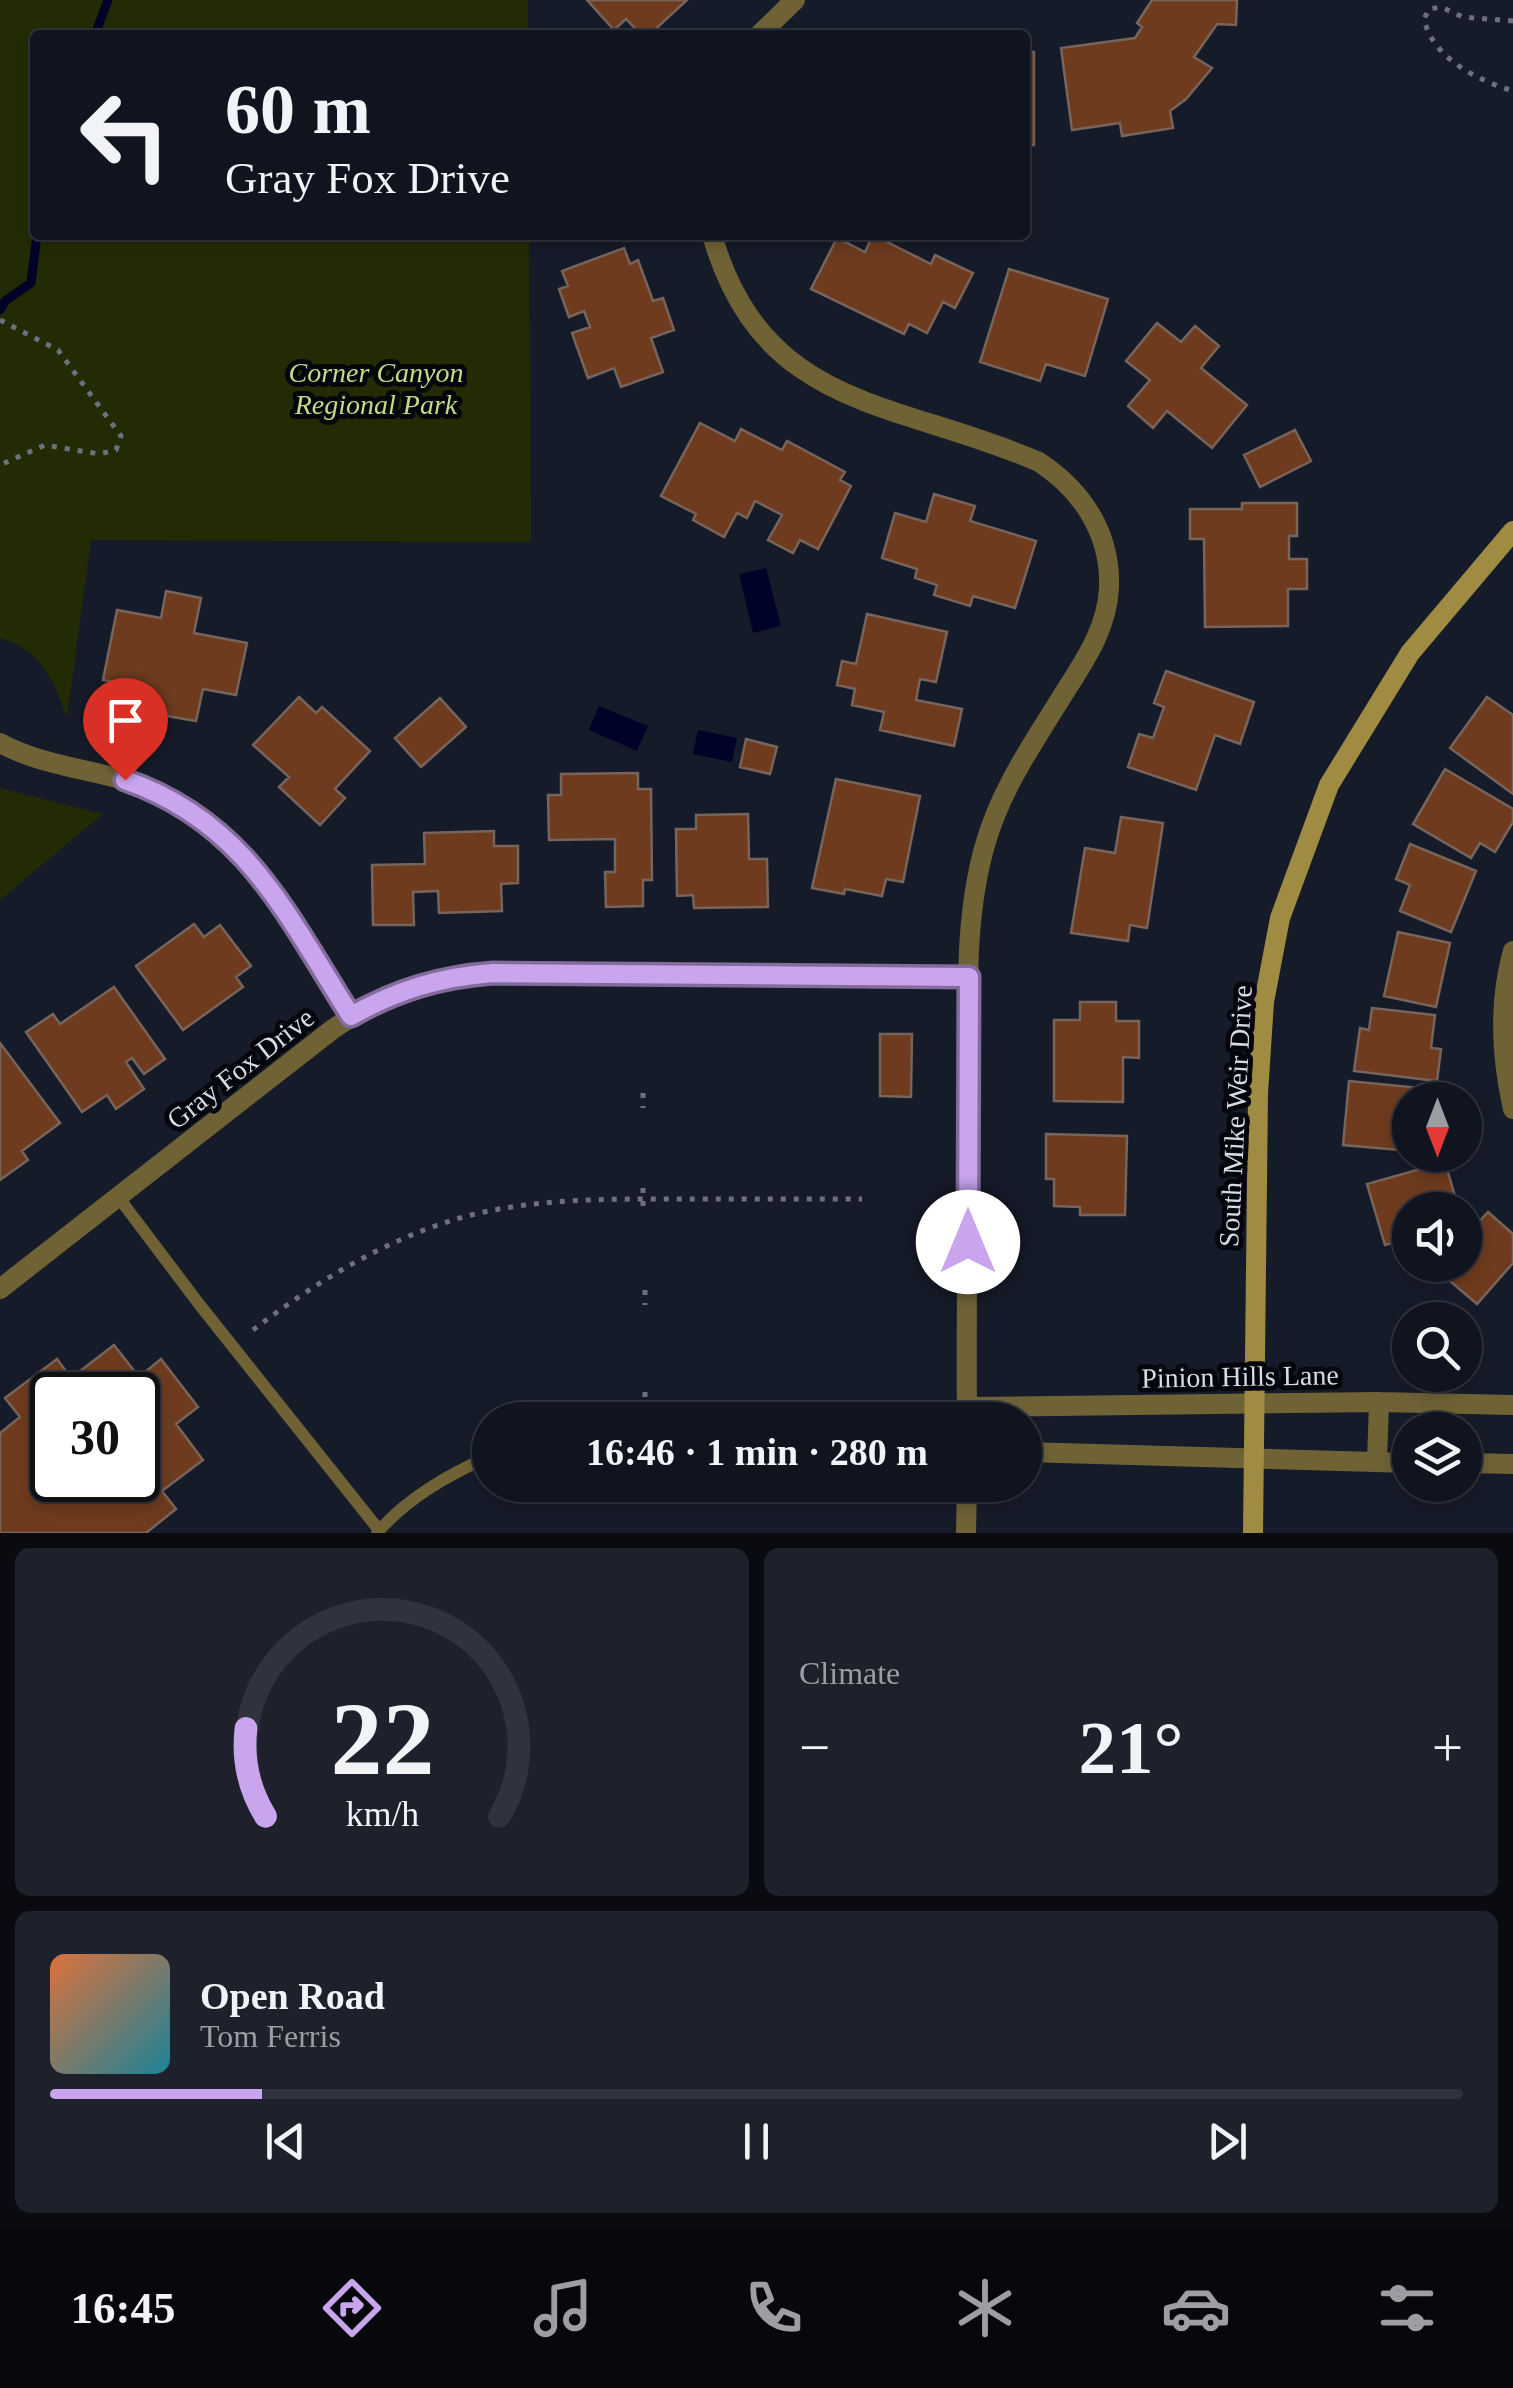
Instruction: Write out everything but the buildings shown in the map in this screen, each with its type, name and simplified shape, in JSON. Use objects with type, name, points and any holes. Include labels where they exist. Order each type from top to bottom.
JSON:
[{"type":"street","points":[[764,30],[795,0]]},
{"type":"street","points":[[714,240],[740,304],[770,346],[792,365],[840,393],[1039,462],[1073,489],[1102,538],[1109,575],[1105,614],[1090,651],[1015,772],[992,819],[977,878],[969,977],[967,1402]]},
{"type":"street","name":"South Mike Weir Drive","points":[[1253,1533],[1258,1093],[1264,1002],[1280,918],[1329,786],[1339,769],[1410,652],[1513,532]]},
{"type":"street","points":[[0,743],[41,761],[154,790],[207,820],[261,878],[351,1016]]},
{"type":"street","points":[[1513,950],[1501,1024],[1504,1070],[1513,1110]]},
{"type":"street","name":"Gray Fox Drive","points":[[0,1289],[351,1016],[412,986],[493,973],[969,977]]},
{"type":"street","points":[[1378,1462],[1379,1402]]},
{"type":"street","name":"Pinion Hills Lane","points":[[1042,1411],[1379,1402],[1513,1404]]},
{"type":"street","points":[[1042,1453],[1392,1462]]},
{"type":"street","points":[[1482,1463],[1513,1464]]},
{"type":"street","points":[[966,1533],[967,1502]]},
{"type":"lane","points":[[119,1198],[378,1532],[422,1493],[472,1466]]},
{"type":"path","points":[[1513,22],[1463,17],[1441,7],[1429,9],[1424,19],[1431,36],[1456,64],[1471,75],[1513,91]]},
{"type":"path","points":[[0,320],[58,350],[121,436],[116,450],[98,454],[45,445],[0,465]]},
{"type":"path","points":[[644,1093],[644,1108]]},
{"type":"path","points":[[644,1188],[644,1212]]},
{"type":"path","points":[[253,1330],[351,1264],[465,1216],[546,1202],[862,1199]]},
{"type":"path","points":[[644,1290],[644,1305]]},
{"type":"path","points":[[644,1402],[645,1386]]},
{"type":"green space","name":"Corner Canyon Regional Park","points":[[0,0],[528,0],[528,30],[30,30],[30,240],[529,240],[531,542],[91,540],[67,718],[44,668],[26,650],[0,638]]},
{"type":"green space","points":[[0,788],[103,814],[0,900]]},
{"type":"water","points":[[766,568],[781,626],[753,633],[739,574]]},
{"type":"water","points":[[599,706],[648,726],[637,751],[589,730]]},
{"type":"water","points":[[698,730],[737,738],[732,762],[693,754]]},
{"type":"waterway","points":[[97,30],[108,0]]},
{"type":"waterway","points":[[0,310],[5,301],[31,283],[36,240]]},
{"type":"route","points":[[125,780],[181,804],[227,838],[261,878],[351,1016],[412,986],[493,973],[969,977],[968,1242]]}]
